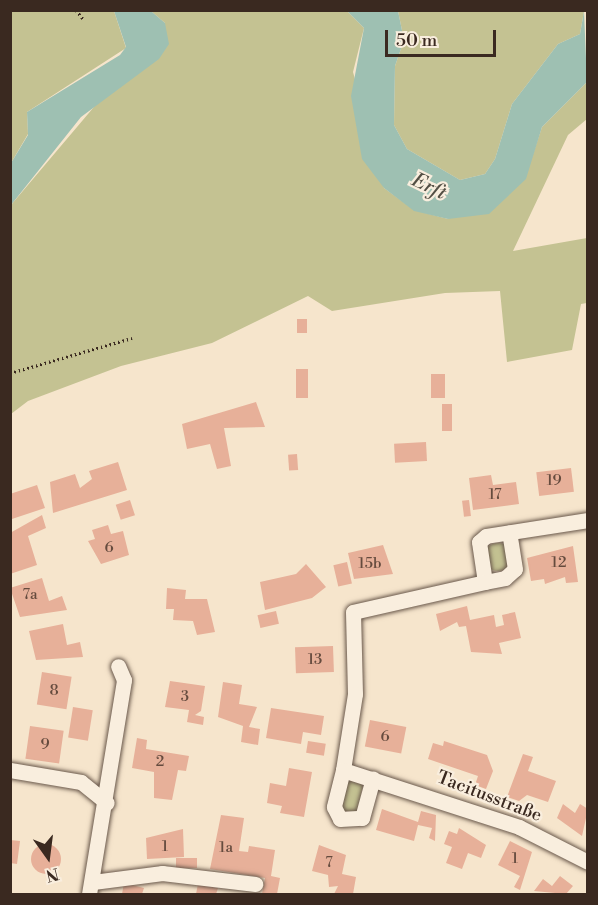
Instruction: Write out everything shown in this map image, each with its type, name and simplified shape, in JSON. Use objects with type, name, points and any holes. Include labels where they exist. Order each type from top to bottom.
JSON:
[{"type":"street","points":[[485,582],[479,542],[509,532],[588,520]]},
{"type":"street","points":[[373,778],[362,818],[340,819],[334,807],[343,770],[355,694],[353,612],[505,578],[515,569],[509,532]]},
{"type":"street","points":[[118,666],[124,680],[107,802],[91,888],[162,873],[255,884]]},
{"type":"street","points":[[10,770],[81,782],[107,802]]},
{"type":"street","name":"Tacitusstraße","points":[[343,770],[519,827],[588,862]]},
{"type":"path","points":[[76,10],[84,20]]},
{"type":"path","points":[[10,373],[132,338]]},
{"type":"shaded area","points":[[11,11],[114,11],[126,48],[27,112],[28,134],[11,163]]},
{"type":"shaded area","points":[[151,11],[347,11],[364,28],[353,72],[384,188],[414,210],[448,219],[532,157],[542,127],[587,82],[587,119],[568,135],[513,251],[587,238],[587,303],[581,304],[572,350],[507,362],[500,291],[445,293],[332,311],[308,296],[212,343],[121,366],[28,401],[11,414],[11,205],[165,23]]},
{"type":"shaded area","points":[[398,11],[584,11],[580,34],[558,44],[512,104],[495,159],[485,174],[460,180],[407,149],[394,125],[395,66],[404,40]]},
{"type":"shaded area","points":[[498,543],[508,547],[512,557],[508,567],[498,571],[488,567],[484,557],[488,547]]},
{"type":"shaded area","points":[[351,779],[363,785],[357,811],[339,811],[346,781]]},
{"type":"water","points":[[114,11],[151,11],[165,23],[169,44],[159,59],[81,117],[11,205],[11,163],[28,135],[27,112],[120,55],[126,47]]},
{"type":"water","name":"Erft","points":[[347,11],[398,11],[404,40],[395,66],[394,125],[407,149],[460,180],[485,174],[495,159],[512,104],[558,44],[580,34],[584,11],[587,82],[542,127],[526,179],[489,214],[448,219],[414,211],[384,188],[362,159],[351,96],[364,28]]},
{"type":"building","points":[[297,319],[307,319],[307,333],[297,333]]},
{"type":"building","points":[[296,369],[308,369],[308,398],[296,398]]},
{"type":"building","points":[[431,374],[445,374],[445,398],[431,398]]},
{"type":"building","points":[[256,402],[265,427],[224,428],[231,466],[217,469],[210,444],[187,449],[182,424]]},
{"type":"building","points":[[442,404],[452,404],[452,431],[442,431]]},
{"type":"building","points":[[426,442],[427,461],[395,463],[394,444]]},
{"type":"building","points":[[297,454],[298,470],[289,471],[288,455]]},
{"type":"building","points":[[118,462],[127,490],[53,513],[50,482],[75,474],[80,488],[92,479],[89,471]]},
{"type":"building","points":[[571,468],[574,492],[539,496],[536,472]]},
{"type":"building","points":[[491,475],[493,485],[516,482],[519,504],[473,510],[469,478]]},
{"type":"building","points":[[37,485],[45,508],[12,519],[10,494]]},
{"type":"building","points":[[130,500],[135,515],[121,520],[116,505]]},
{"type":"building","points":[[469,500],[471,516],[464,517],[462,501]]},
{"type":"building","points":[[42,515],[46,528],[28,536],[37,565],[10,574],[10,533]]},
{"type":"building","points":[[108,525],[111,534],[123,531],[129,555],[101,564],[88,541],[95,539],[92,530]]},
{"type":"building","points":[[383,545],[393,574],[354,579],[348,553]]},
{"type":"building","points":[[573,546],[578,582],[566,583],[565,577],[545,584],[544,579],[531,581],[527,558]]},
{"type":"building","points":[[347,562],[352,583],[338,587],[333,565]]},
{"type":"building","points":[[306,564],[326,587],[312,598],[265,610],[260,582],[296,574]]},
{"type":"building","points":[[42,578],[49,601],[62,596],[67,610],[20,617],[10,588]]},
{"type":"building","points":[[167,588],[186,590],[185,599],[207,599],[215,632],[197,635],[193,621],[173,620],[174,609],[166,609]]},
{"type":"building","points":[[467,606],[470,620],[494,615],[496,627],[504,625],[502,615],[515,612],[521,638],[499,643],[502,654],[471,652],[466,626],[459,627],[457,622],[440,631],[436,614]]},
{"type":"building","points":[[276,611],[279,624],[260,628],[257,615]]},
{"type":"building","points":[[63,624],[67,645],[80,642],[83,657],[36,660],[29,631]]},
{"type":"building","points":[[333,646],[334,672],[296,673],[295,647]]},
{"type":"building","points":[[42,672],[72,677],[66,709],[37,705]]},
{"type":"building","points":[[170,681],[205,686],[201,711],[195,715],[204,717],[203,725],[187,722],[189,710],[165,707]]},
{"type":"building","points":[[223,682],[242,685],[239,704],[257,707],[249,727],[260,729],[258,745],[241,742],[243,726],[218,717]]},
{"type":"building","points":[[73,707],[93,710],[88,741],[68,738]]},
{"type":"building","points":[[271,708],[324,716],[321,735],[303,732],[301,744],[266,738]]},
{"type":"building","points":[[370,720],[406,727],[401,754],[365,747]]},
{"type":"building","points":[[30,726],[64,731],[59,763],[25,759]]},
{"type":"building","points":[[137,738],[147,740],[146,749],[189,756],[186,771],[178,770],[172,800],[154,798],[154,772],[132,768]]},
{"type":"building","points":[[308,741],[326,744],[324,756],[306,753]]},
{"type":"building","points":[[444,741],[487,755],[493,771],[486,789],[475,785],[478,776],[428,759],[433,743],[443,746]]},
{"type":"building","points":[[523,754],[533,757],[528,771],[556,781],[548,802],[527,795],[519,801],[507,797]]},
{"type":"building","points":[[289,768],[312,772],[304,817],[280,813],[282,806],[267,803],[270,783],[286,786]]},
{"type":"building","points":[[563,804],[575,813],[580,804],[588,809],[582,836],[557,818]]},
{"type":"building","points":[[382,809],[418,822],[421,811],[436,815],[435,841],[429,838],[432,828],[418,825],[414,841],[376,830]]},
{"type":"building","points":[[221,815],[244,818],[239,851],[248,852],[249,846],[275,850],[271,876],[280,878],[277,894],[262,894],[265,878],[210,869]]},
{"type":"building","points":[[459,828],[486,845],[481,858],[468,853],[462,869],[446,863],[452,847],[444,844],[449,831],[457,834]]},
{"type":"building","points":[[183,829],[184,857],[147,859],[146,838]]},
{"type":"building","points":[[10,840],[20,841],[17,864],[10,863]]},
{"type":"building","points":[[510,841],[532,852],[520,890],[514,887],[520,876],[498,865]]},
{"type":"building","points":[[46,844],[57,848],[61,859],[57,870],[46,874],[35,870],[31,859],[35,848]]},
{"type":"building","points":[[319,845],[346,855],[342,874],[356,877],[353,894],[334,894],[338,886],[329,887],[328,875],[312,871]]},
{"type":"building","points":[[176,858],[197,858],[197,868],[176,868]]},
{"type":"building","points":[[560,876],[573,886],[566,894],[534,891],[543,879],[552,886]]},
{"type":"building","points":[[124,883],[144,888],[142,894],[122,894]]},
{"type":"building","points":[[198,884],[218,888],[216,894],[196,894]]}]
